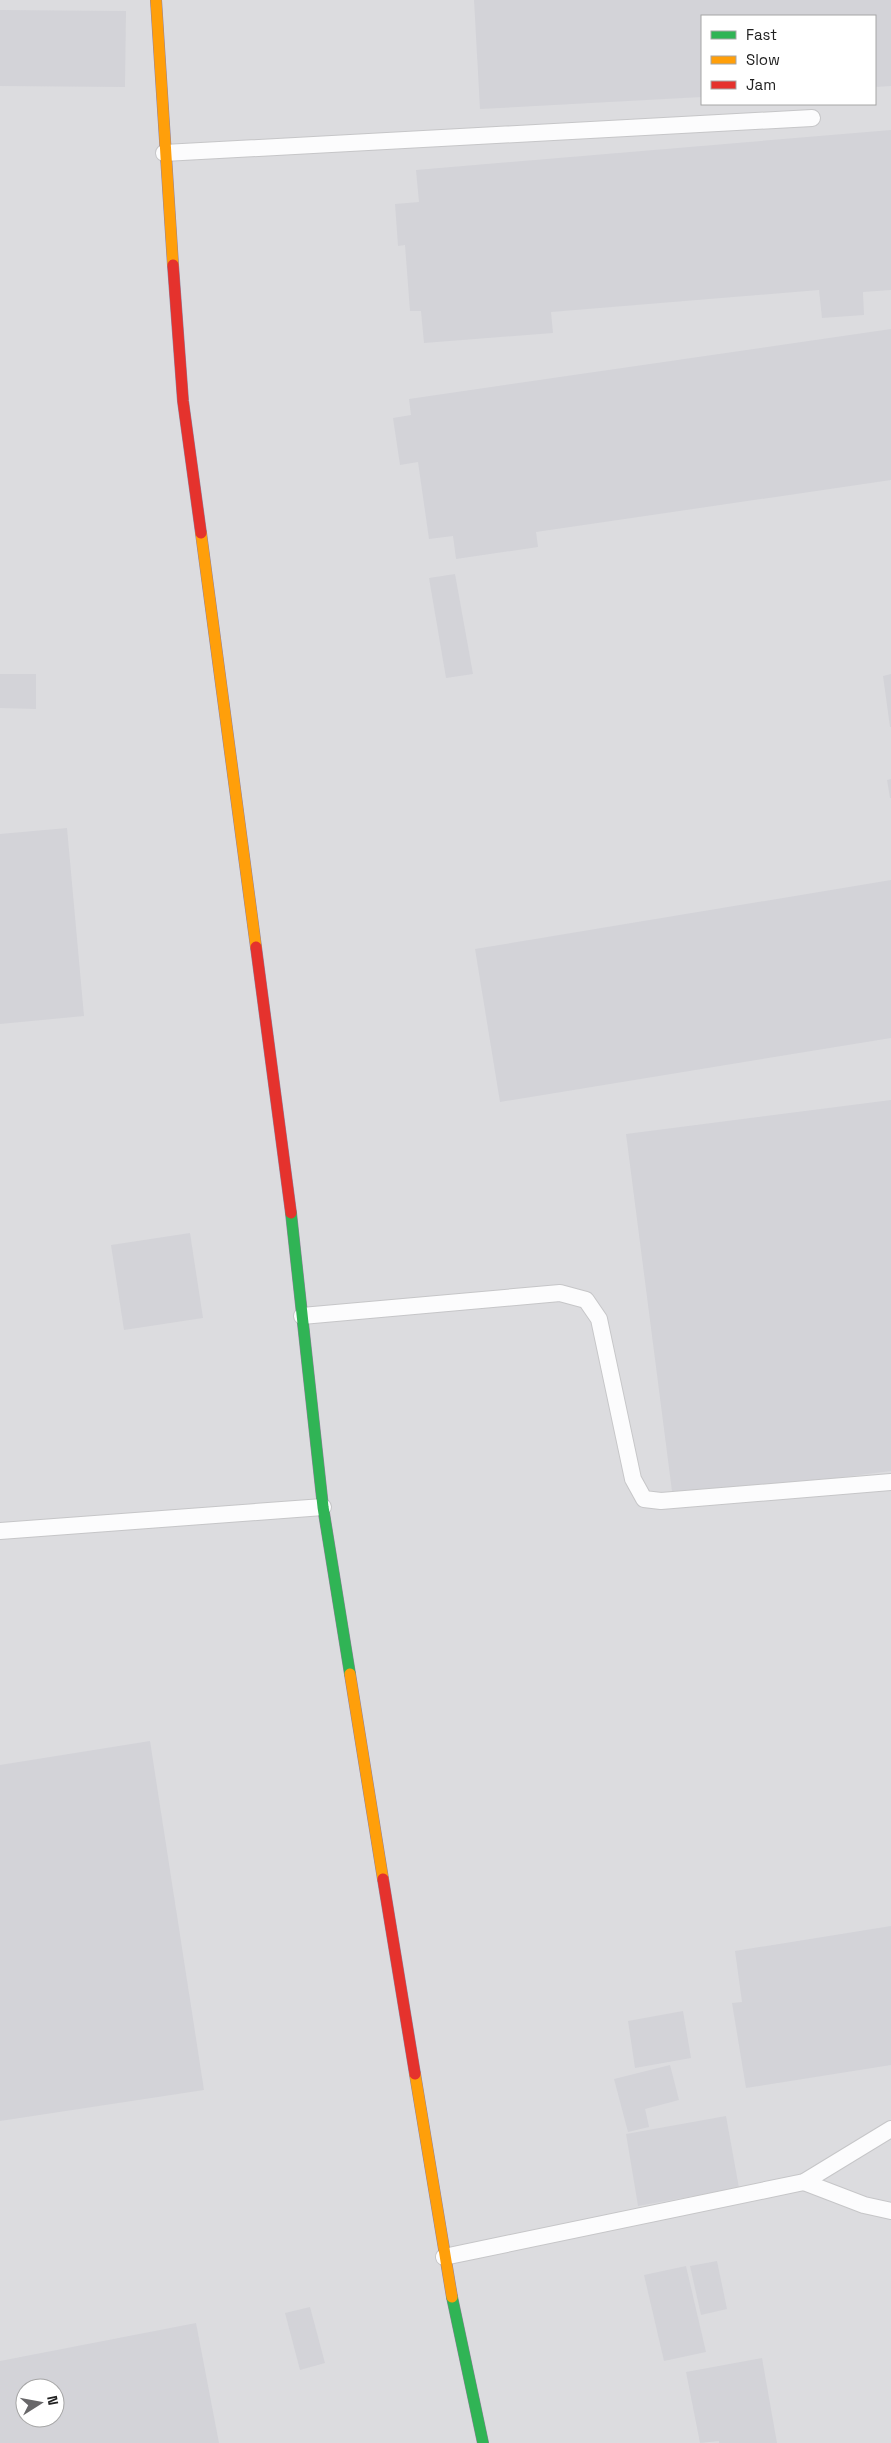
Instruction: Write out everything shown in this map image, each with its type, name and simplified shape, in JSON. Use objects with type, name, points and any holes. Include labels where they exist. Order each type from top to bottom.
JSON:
[{"type":"street","points":[[156,0],[164,153],[183,401],[290,1205],[324,1507],[444,2256],[483,2443]]},
{"type":"lane","points":[[164,153],[812,118]]},
{"type":"lane","points":[[302,1316],[560,1293],[586,1300],[599,1319],[633,1479],[644,1499],[662,1501],[891,1482]]},
{"type":"lane","points":[[0,1531],[324,1507]]},
{"type":"lane","points":[[444,2256],[804,2182],[891,2129]]},
{"type":"lane","points":[[804,2182],[864,2205],[891,2211]]},
{"type":"shaded area","points":[[0,0],[891,0],[891,2443],[0,2443]]},
{"type":"building","points":[[474,0],[891,0],[891,86],[876,87],[876,15],[701,15],[701,97],[480,109]]},
{"type":"building","points":[[0,10],[126,11],[125,87],[0,86]]},
{"type":"building","points":[[891,130],[891,290],[863,292],[864,315],[822,318],[819,290],[551,312],[553,333],[424,343],[421,311],[410,311],[405,245],[398,246],[395,204],[419,202],[416,170]]},
{"type":"building","points":[[891,329],[891,480],[536,532],[538,547],[456,559],[453,536],[429,539],[418,462],[400,465],[393,418],[411,415],[409,399]]},
{"type":"building","points":[[455,574],[473,674],[446,678],[429,578]]},
{"type":"building","points":[[0,674],[36,674],[36,709],[0,708]]},
{"type":"building","points":[[891,674],[891,727],[890,727],[883,676]]},
{"type":"building","points":[[891,779],[891,798],[890,798],[887,780]]},
{"type":"building","points":[[67,828],[84,1016],[0,1024],[0,834]]},
{"type":"building","points":[[891,880],[891,1038],[500,1102],[475,949]]},
{"type":"building","points":[[891,1100],[891,1471],[673,1499],[626,1134]]},
{"type":"building","points":[[190,1233],[203,1318],[124,1330],[111,1245]]},
{"type":"building","points":[[150,1741],[204,2090],[0,2121],[0,1765]]},
{"type":"building","points":[[891,1926],[891,2065],[746,2088],[732,2003],[742,2002],[735,1951]]},
{"type":"building","points":[[683,2011],[691,2058],[635,2068],[628,2021]]},
{"type":"building","points":[[670,2065],[679,2100],[645,2109],[649,2127],[628,2132],[614,2079]]},
{"type":"building","points":[[726,2116],[739,2188],[638,2206],[626,2134]]},
{"type":"building","points":[[717,2261],[727,2309],[701,2315],[690,2266]]},
{"type":"building","points":[[686,2266],[706,2352],[664,2361],[644,2275]]},
{"type":"building","points":[[310,2307],[325,2363],[300,2370],[285,2313]]},
{"type":"building","points":[[196,2323],[219,2443],[0,2443],[0,2361]]},
{"type":"building","points":[[762,2358],[777,2443],[719,2443],[719,2441],[700,2443],[686,2372]]},
{"type":"traffic: fast","points":[[291,1213],[323,1507],[350,1674]]},
{"type":"traffic: fast","points":[[452,2297],[483,2443]]},
{"type":"traffic: slow","points":[[156,0],[173,265]]},
{"type":"traffic: slow","points":[[201,533],[256,947]]},
{"type":"traffic: slow","points":[[350,1674],[383,1879]]},
{"type":"traffic: slow","points":[[415,2074],[452,2297]]},
{"type":"traffic: jam","points":[[173,265],[183,401],[201,533]]},
{"type":"traffic: jam","points":[[256,947],[291,1213]]},
{"type":"traffic: jam","points":[[383,1879],[415,2074]]}]
